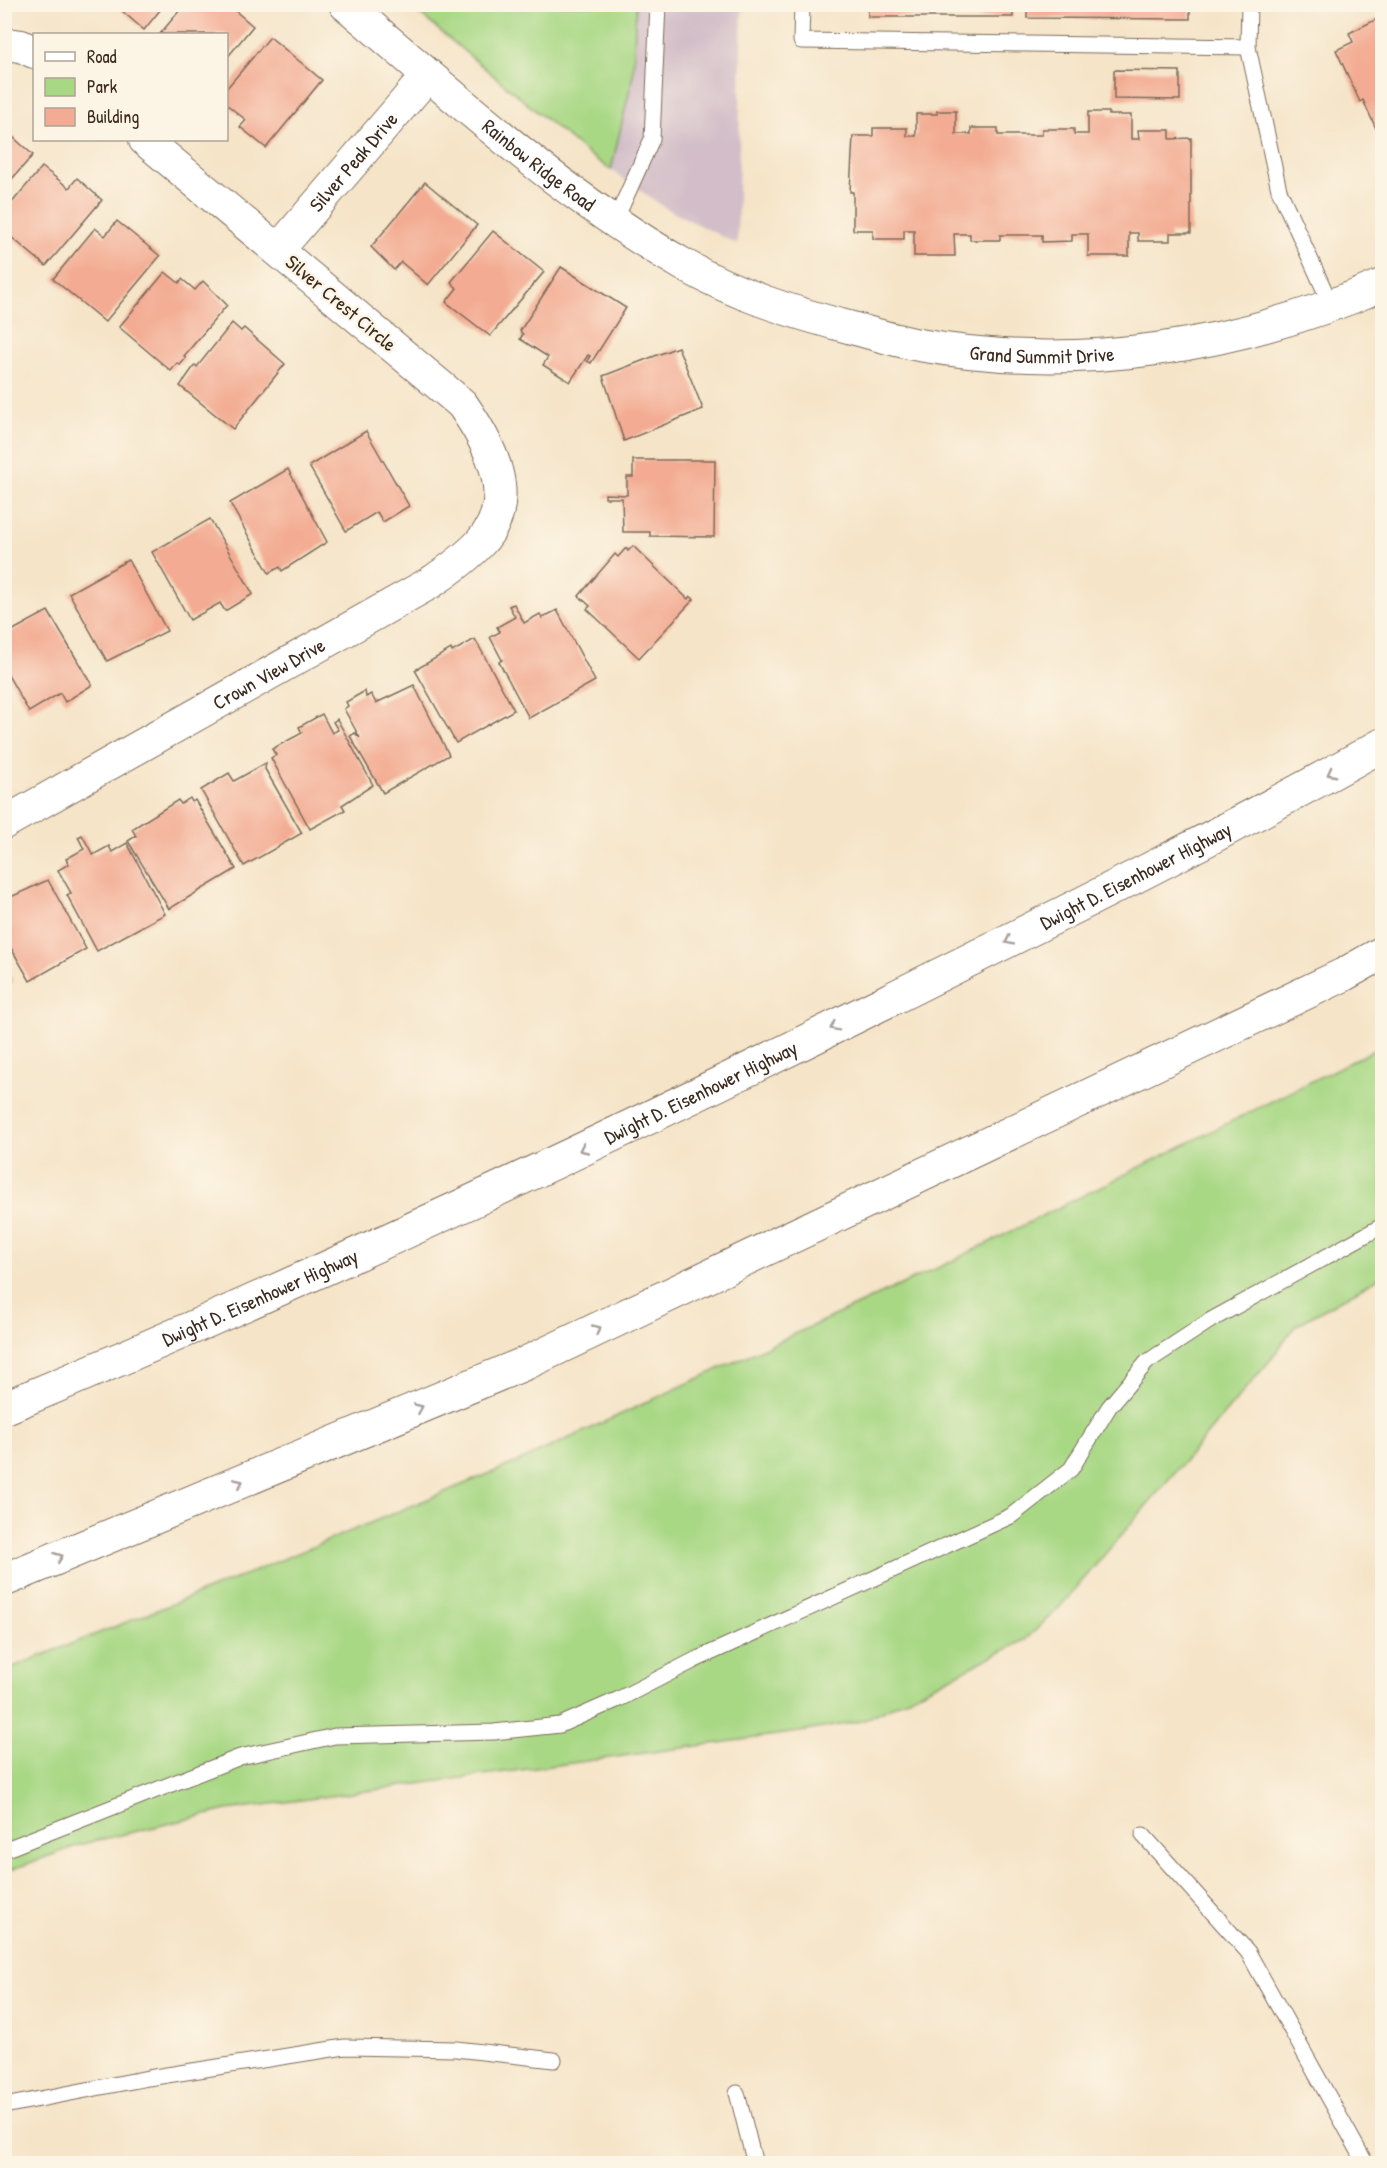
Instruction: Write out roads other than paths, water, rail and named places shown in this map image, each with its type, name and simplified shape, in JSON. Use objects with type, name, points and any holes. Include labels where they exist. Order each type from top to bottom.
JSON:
[{"type":"highway","name":"Dwight D. Eisenhower Highway","points":[[4,1408],[204,1324],[462,1206],[754,1068],[1053,918],[1383,745]]},
{"type":"highway","points":[[4,1580],[526,1363],[1343,975],[1383,953]]},
{"type":"street","name":"Rainbow Ridge Road","points":[[345,4],[498,134],[615,221],[685,266],[753,298]]},
{"type":"street","points":[[4,44],[21,46],[33,52]]},
{"type":"street","name":"Silver Peak Drive","points":[[278,250],[428,75]]},
{"type":"street","name":"Silver Crest Circle","points":[[146,141],[462,404],[484,435],[495,460],[500,492]]},
{"type":"street","name":"Grand Summit Drive","points":[[753,298],[813,318],[918,345],[1008,355],[1091,356],[1173,348],[1253,332],[1332,306],[1383,285]]},
{"type":"street","name":"Crown View Drive","points":[[4,823],[430,583],[482,541],[494,518],[500,492]]},
{"type":"lane","points":[[615,221],[652,140],[658,4]]},
{"type":"lane","points":[[802,4],[801,41],[1248,47]]},
{"type":"lane","points":[[1249,4],[1248,47],[1279,190],[1332,306]]},
{"type":"lane","points":[[4,1850],[240,1757],[335,1736],[494,1732],[560,1725],[619,1699],[695,1660],[1011,1516],[1071,1469],[1109,1407],[1147,1362],[1211,1320],[1383,1226]]},
{"type":"lane","points":[[1143,1835],[1248,1952],[1366,2163]]},
{"type":"lane","points":[[4,2106],[148,2078],[345,2047],[456,2049],[554,2060]]},
{"type":"lane","points":[[737,2093],[755,2163]]}]
